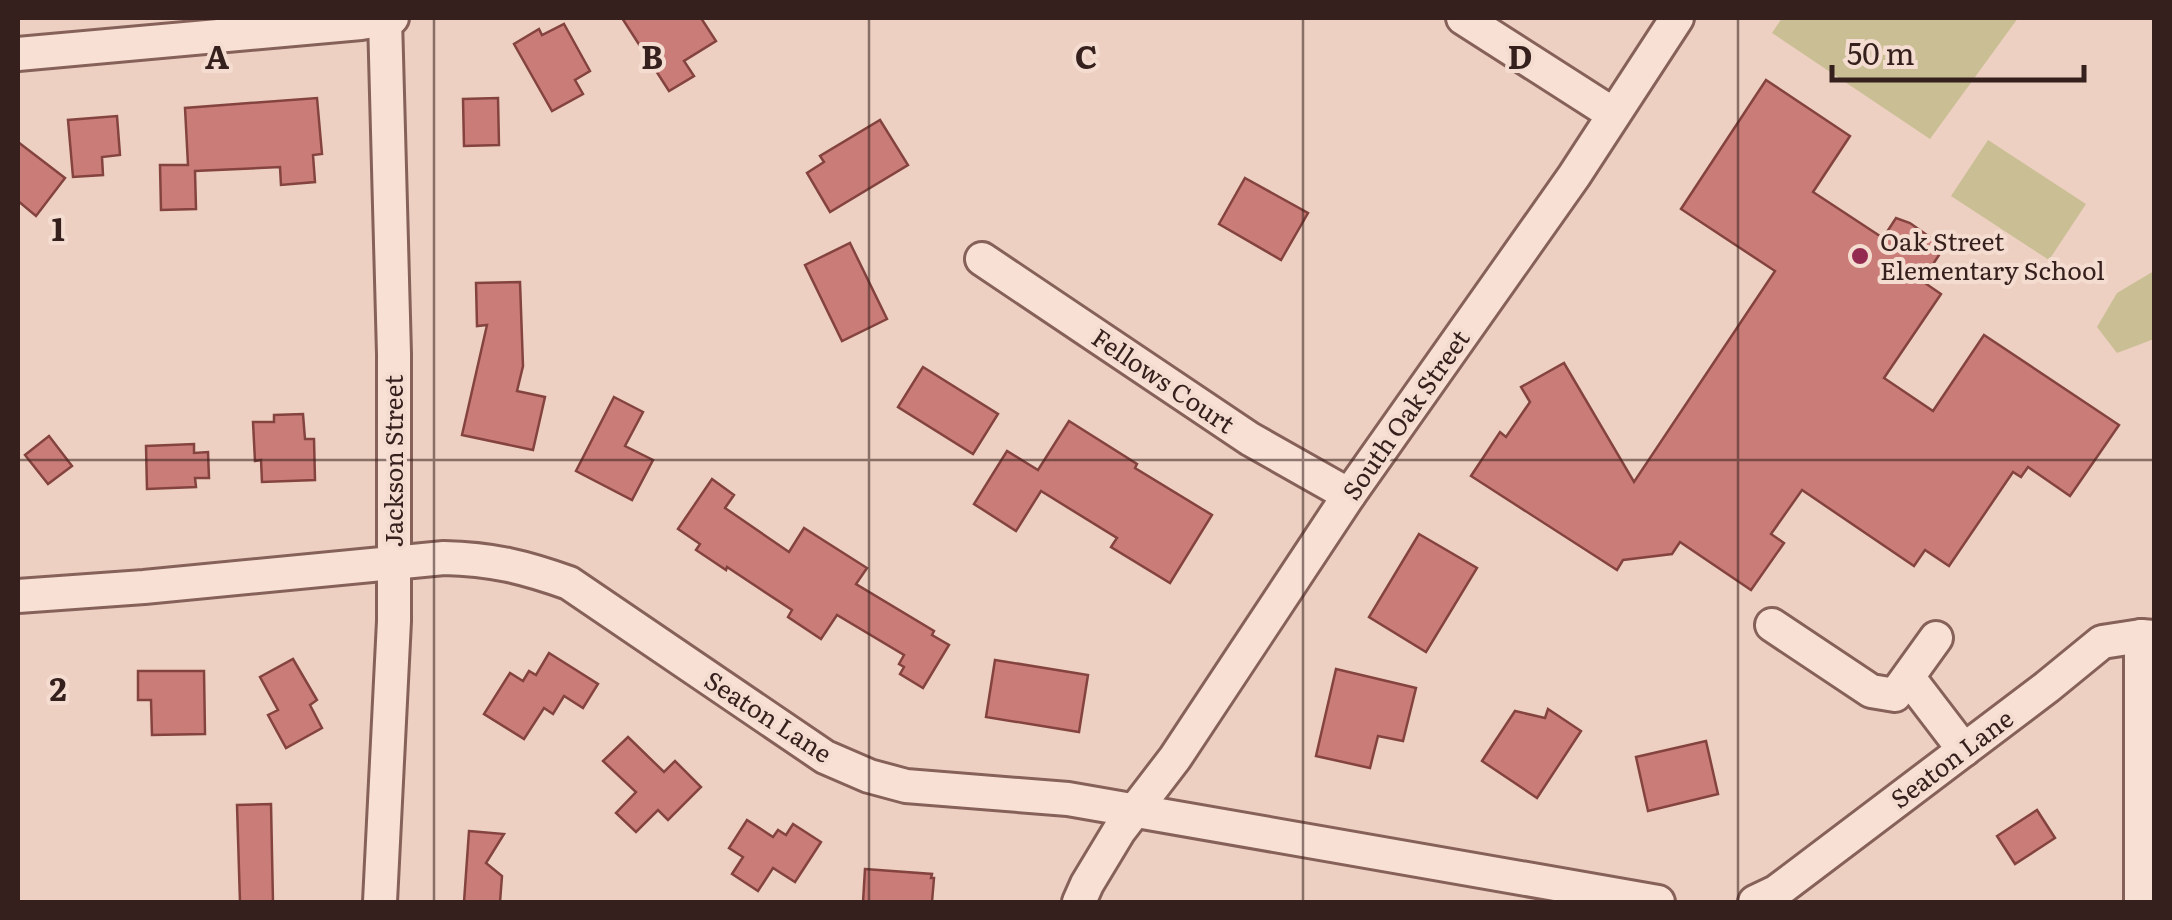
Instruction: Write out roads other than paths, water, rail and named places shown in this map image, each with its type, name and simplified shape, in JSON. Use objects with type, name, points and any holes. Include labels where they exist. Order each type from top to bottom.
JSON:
[{"type":"street","points":[[18,54],[388,18]]},
{"type":"street","name":"Jackson Street","points":[[380,902],[394,621],[388,18]]},
{"type":"street","points":[[1463,18],[1614,114]]},
{"type":"street","name":"South Oak Street","points":[[1079,902],[1134,810],[1176,758],[1349,495],[1574,176],[1678,18]]},
{"type":"street","name":"Fellows Court","points":[[982,259],[1250,439],[1349,495]]},
{"type":"street","name":"Seaton Lane","points":[[18,596],[444,558],[481,559],[526,567],[569,584],[825,757],[869,776],[906,786],[1068,799],[1658,902]]},
{"type":"street","points":[[1772,625],[1871,691],[1895,695],[1936,638]]},
{"type":"street","points":[[2141,902],[2148,637]]},
{"type":"street","name":"Seaton Lane","points":[[1755,902],[1776,892],[2102,642],[2148,637]]},
{"type":"street","points":[[1908,678],[1964,750]]},
{"type":"place","name":"Oak Street Elementary School","points":[[1860,256]]}]
